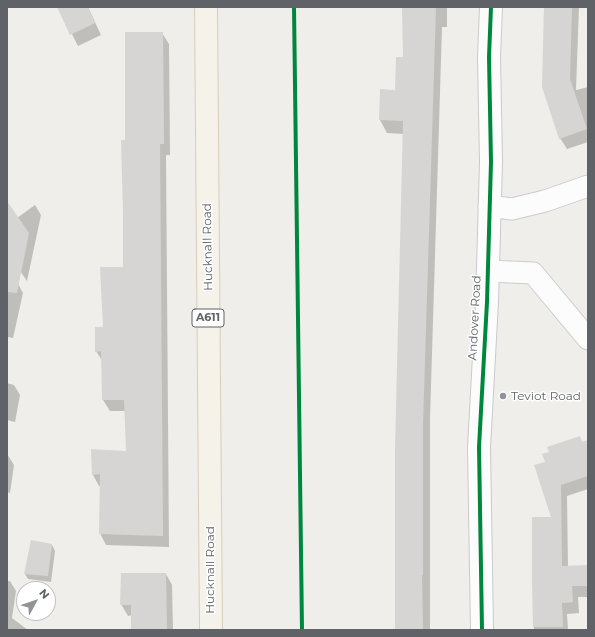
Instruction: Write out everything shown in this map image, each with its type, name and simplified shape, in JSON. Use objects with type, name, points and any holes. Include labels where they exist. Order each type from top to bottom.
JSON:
[{"type":"main road","name":"Hucknall Road","points":[[206,7],[211,630]]},
{"type":"street","name":"Andover Road","points":[[482,630],[479,447],[488,271],[491,162],[489,57],[491,7]]},
{"type":"street","points":[[489,206],[512,209],[546,201],[588,186]]},
{"type":"street","points":[[488,271],[533,273],[588,339]]},
{"type":"building","points":[[57,7],[88,7],[95,23],[70,35]]},
{"type":"building","points":[[402,7],[436,7],[423,424],[423,630],[395,630],[395,448],[403,121],[379,120],[380,89],[395,90],[396,57],[403,57]]},
{"type":"building","points":[[544,7],[572,7],[570,79],[587,129],[559,139],[542,87]]},
{"type":"building","points":[[125,32],[163,32],[164,144],[160,144],[163,536],[99,534],[100,474],[92,475],[91,449],[126,451],[124,400],[102,400],[101,351],[95,352],[95,327],[103,327],[100,267],[123,267],[121,140],[125,140]]},
{"type":"building","points":[[7,201],[29,233],[17,293],[7,292]]},
{"type":"building","points":[[580,436],[582,442],[588,440],[588,476],[561,485],[562,566],[588,565],[588,586],[572,586],[573,602],[562,603],[563,627],[533,627],[532,517],[551,517],[534,465],[545,462],[542,454],[549,452],[547,447]]},
{"type":"building","points":[[31,540],[52,544],[48,576],[24,574]]},
{"type":"building","points":[[121,573],[166,573],[167,630],[131,630],[131,605],[120,605]]},
{"type":"cycle path","points":[[294,7],[302,630]]},
{"type":"cycle path","points":[[482,630],[479,447],[487,302],[491,162],[489,57],[491,7]]},
{"type":"place","name":"Teviot Road","points":[[503,396]]}]
